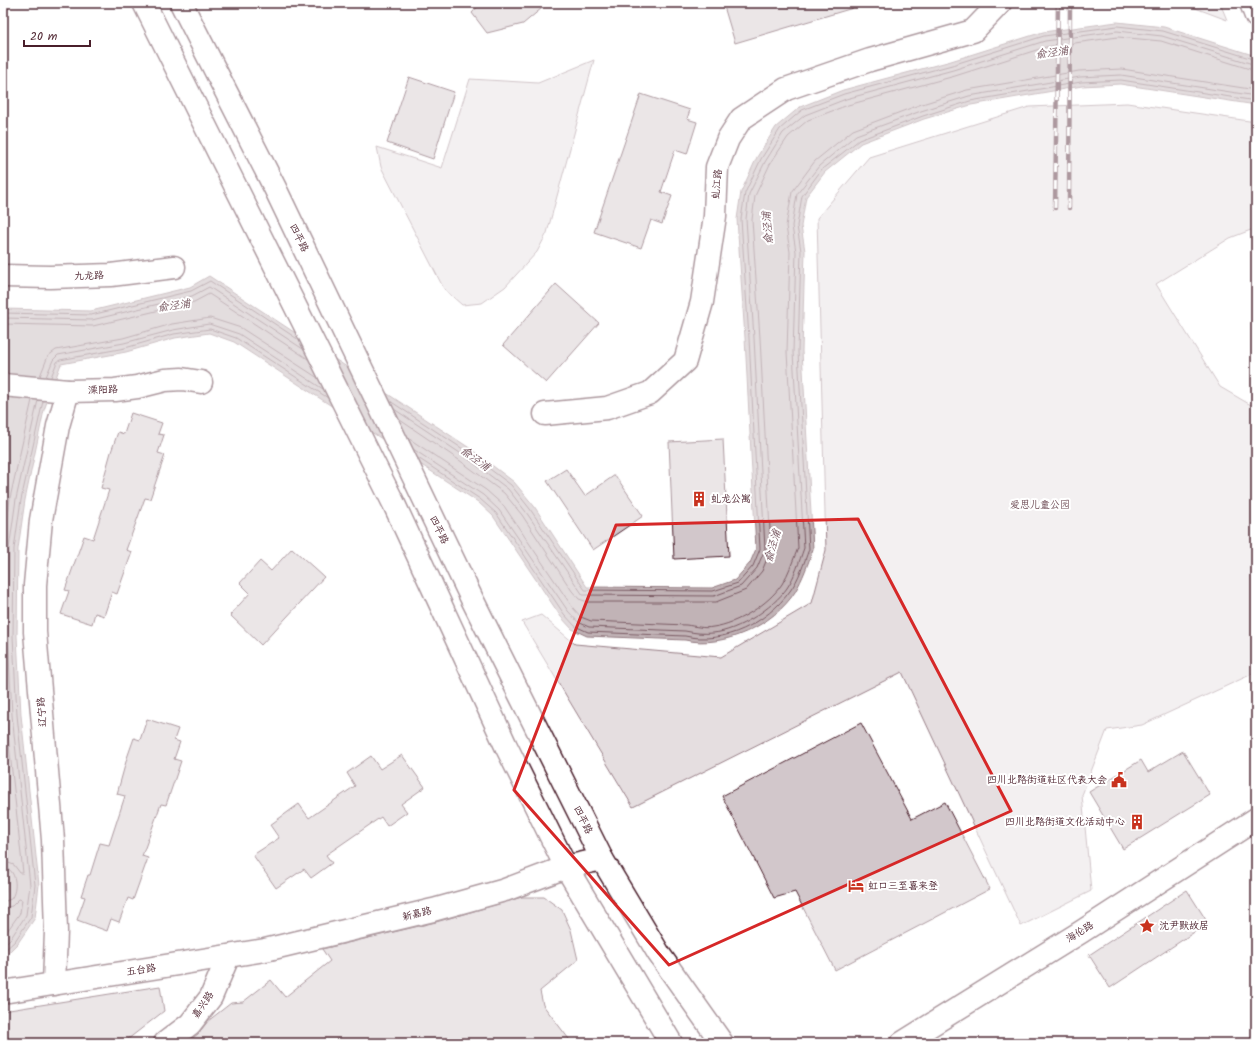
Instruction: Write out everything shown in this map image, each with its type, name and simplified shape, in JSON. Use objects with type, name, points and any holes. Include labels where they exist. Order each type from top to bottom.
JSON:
[{"type":"street","points":[[144,3],[394,504],[506,746],[566,867],[671,1043]]},
{"type":"street","name":"四平路","points":[[181,3],[275,188],[472,599],[602,859],[659,954],[722,1043]]},
{"type":"street","name":"虬江路","points":[[545,414],[607,408],[650,393],[685,361],[702,302],[715,216],[717,167],[728,139],[741,119],[786,89],[870,60],[973,31],[1000,3]]},
{"type":"street","points":[[1251,3],[1256,16]]},
{"type":"street","name":"九龙路","points":[[3,276],[104,276],[174,267]]},
{"type":"street","name":"溧阳路","points":[[3,385],[60,390],[115,390],[137,387],[165,380],[182,379],[201,382]]},
{"type":"street","name":"辽宁路","points":[[54,984],[56,931],[54,840],[35,632],[35,585],[41,520],[58,426],[60,390]]},
{"type":"street","name":"海伦路","points":[[902,1043],[1081,932],[1256,819]]},
{"type":"street","name":"新嘉路","points":[[228,957],[340,933],[433,910],[505,890],[566,867],[602,859]]},
{"type":"street","name":"五台路","points":[[54,984],[228,957]]},
{"type":"street","name":"嘉兴路","points":[[165,1043],[190,1024],[211,996],[228,957]]},
{"type":"street","points":[[3,992],[54,984]]},
{"type":"highlighted area","points":[[858,519],[1011,811],[669,965],[514,790],[616,525]]},
{"type":"green space","points":[[1182,3],[1220,3],[1227,20]]},
{"type":"green space","points":[[594,60],[547,233],[537,252],[505,287],[482,303],[462,305],[444,289],[381,167],[377,147],[442,168],[470,79],[538,83]]},
{"type":"green space","name":"爱思儿童公园","points":[[1127,103],[1256,122],[1256,228],[1230,238],[1156,284],[1220,387],[1256,408],[1256,669],[1250,675],[1142,725],[1107,730],[1082,795],[1091,891],[1021,926],[902,672],[633,807],[522,622],[541,615],[575,644],[721,657],[812,603],[826,550],[817,218],[869,157],[1029,107]]},
{"type":"water","name":"俞泾浦","points":[[1117,22],[1164,27],[1256,56],[1256,105],[1120,84],[1082,86],[971,105],[924,119],[861,143],[825,172],[806,197],[801,226],[805,251],[802,351],[813,549],[795,592],[786,604],[761,624],[746,632],[731,637],[715,641],[700,642],[685,640],[587,636],[572,629],[561,617],[493,516],[478,502],[234,342],[209,333],[175,338],[126,352],[61,364],[44,410],[25,500],[18,549],[17,636],[21,715],[39,885],[35,918],[18,943],[3,958],[3,898],[6,890],[3,853],[3,309],[91,311],[190,287],[209,276],[468,447],[514,482],[534,506],[587,587],[712,588],[735,580],[750,563],[756,549],[737,219],[741,192],[757,157],[776,127],[800,107],[843,90],[951,61],[1043,32]]},
{"type":"building","points":[[481,3],[548,3],[523,24],[487,33],[472,13]]},
{"type":"building","points":[[723,3],[852,3],[853,8],[735,43]]},
{"type":"building","points":[[409,77],[454,92],[433,159],[387,143]]},
{"type":"building","points":[[641,94],[690,110],[687,119],[697,122],[687,154],[675,150],[661,192],[672,196],[662,224],[651,220],[641,248],[594,232]]},
{"type":"building","points":[[556,284],[599,323],[546,383],[503,345]]},
{"type":"building","points":[[131,413],[162,423],[158,434],[164,435],[158,453],[165,455],[150,499],[145,498],[126,550],[132,552],[117,594],[112,592],[104,616],[95,613],[92,624],[61,614],[69,591],[65,590],[84,536],[93,539],[109,490],[101,488],[111,452],[118,432],[124,434]]},
{"type":"building","name":"虬龙公寓","points":[[723,439],[729,556],[674,559],[669,442]]},
{"type":"building","points":[[566,469],[585,496],[615,475],[643,516],[593,550],[547,481]]},
{"type":"building","points":[[292,548],[324,577],[261,645],[230,615],[250,593],[240,583],[260,561],[271,571]]},
{"type":"building","points":[[147,719],[178,729],[174,740],[180,742],[174,759],[181,761],[166,805],[161,804],[142,856],[148,858],[133,900],[128,898],[119,922],[111,919],[107,931],[77,920],[85,897],[81,896],[88,875],[90,875],[100,843],[109,845],[125,796],[117,794],[127,758],[134,738],[140,740]]},
{"type":"building","points":[[861,723],[912,819],[945,802],[990,889],[835,970],[795,892],[774,898],[722,796]]},
{"type":"building","name":"四川北路街道文化活动中心","points":[[1183,751],[1210,795],[1123,849],[1089,792],[1141,760],[1148,772]]},
{"type":"building","points":[[402,755],[425,787],[401,804],[407,812],[387,826],[381,817],[326,855],[332,863],[311,878],[304,869],[276,888],[253,855],[279,838],[270,825],[299,804],[309,818],[355,786],[347,773],[371,756],[380,769]]},
{"type":"building","points":[[1187,890],[1208,923],[1110,988],[1089,955]]},
{"type":"building","points":[[522,897],[544,897],[562,910],[571,930],[578,960],[540,991],[543,1005],[572,1043],[186,1043],[198,1034],[208,1021],[231,1003],[243,1002],[271,980],[285,997],[330,961],[322,949],[436,922]]},
{"type":"building","points":[[160,986],[164,1011],[123,1043],[3,1043],[3,1011]]},
{"type":"railway","points":[[1055,208],[1058,3]]},
{"type":"railway","points":[[1069,208],[1070,3]]},
{"type":"place","name":"虬龙公寓","points":[[699,499]]},
{"type":"place","name":"四川北路街道社区代表大会","points":[[1119,780]]},
{"type":"place","name":"四川北路街道文化活动中心","points":[[1137,822]]},
{"type":"place","name":"虹口三至喜来登","points":[[856,886]]},
{"type":"place","name":"沈尹默故居","points":[[1147,926]]}]
